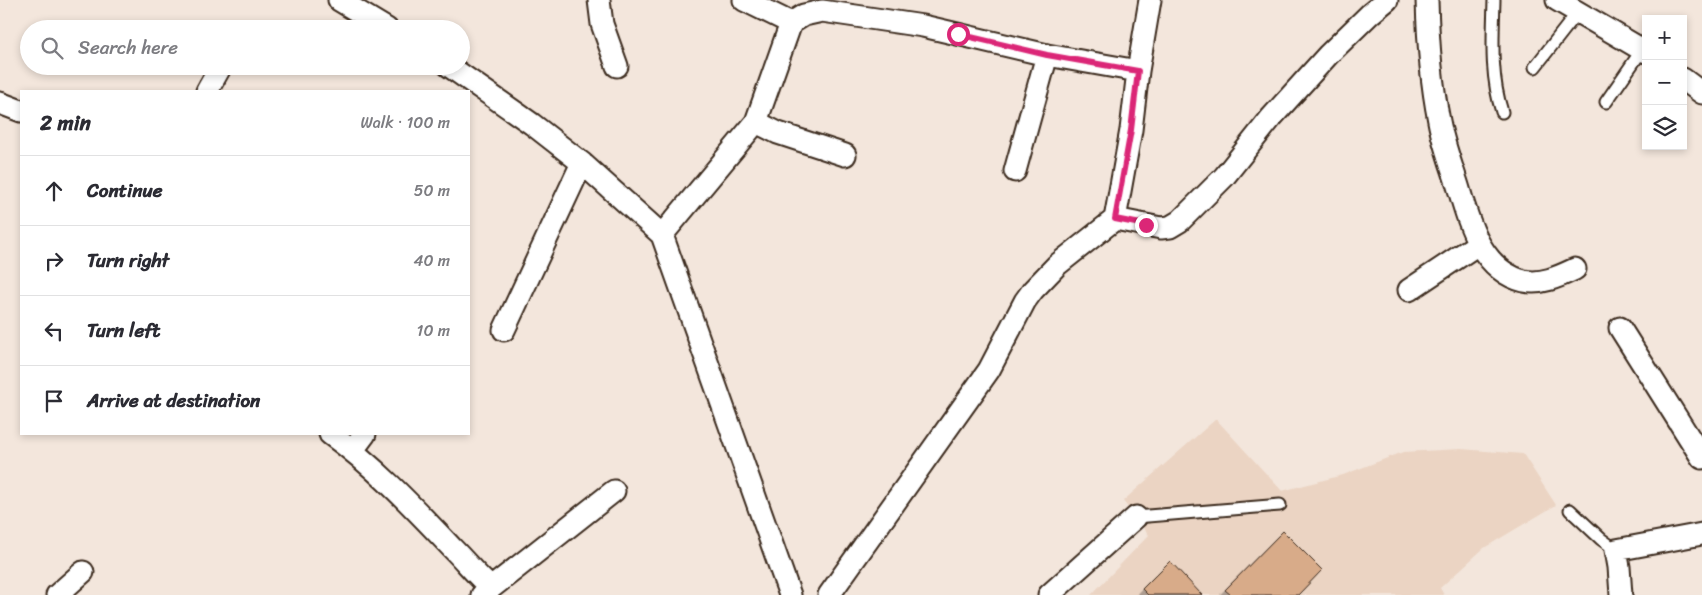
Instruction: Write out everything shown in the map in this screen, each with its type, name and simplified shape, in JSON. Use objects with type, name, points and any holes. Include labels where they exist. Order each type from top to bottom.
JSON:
[{"type":"street","points":[[339,0],[372,20]]},
{"type":"street","points":[[599,0],[602,24],[617,66]]},
{"type":"street","points":[[744,0],[791,23]]},
{"type":"street","points":[[829,595],[989,370],[1025,301],[1033,290],[1057,265],[1115,219],[1131,130],[1138,71],[1150,0]]},
{"type":"street","points":[[1115,219],[1161,228],[1170,227],[1180,221],[1224,177],[1271,118],[1328,55],[1387,0]]},
{"type":"street","points":[[1427,0],[1429,48],[1438,121],[1466,213],[1478,244],[1493,262],[1509,274],[1525,281],[1544,281],[1575,269]]},
{"type":"street","points":[[1557,0],[1642,50]]},
{"type":"street","points":[[662,235],[756,122],[791,23],[804,15],[822,11],[923,26],[1047,55],[1138,71]]},
{"type":"street","points":[[1015,170],[1047,55]]},
{"type":"street","points":[[208,90],[216,75]]},
{"type":"street","points":[[462,75],[532,124],[582,163],[662,235],[790,595]]},
{"type":"street","points":[[1687,82],[1702,93]]},
{"type":"street","points":[[0,103],[20,111]]},
{"type":"street","points":[[756,122],[778,133],[845,155]]},
{"type":"street","points":[[504,330],[582,163]]},
{"type":"street","points":[[1409,290],[1478,244]]},
{"type":"street","points":[[1620,328],[1702,458]]},
{"type":"street","points":[[334,435],[359,442],[404,498],[474,573],[487,591],[614,491]]},
{"type":"street","points":[[1049,595],[1136,517]]},
{"type":"street","points":[[1621,595],[1616,550],[1702,534]]},
{"type":"street","points":[[57,595],[83,572]]},
{"type":"lane","points":[[1494,0],[1493,71],[1496,94],[1502,112]]},
{"type":"lane","points":[[1535,67],[1578,12]]},
{"type":"lane","points":[[1606,102],[1642,54]]},
{"type":"lane","points":[[1136,517],[1280,505]]},
{"type":"lane","points":[[1570,510],[1601,539],[1616,550]]},
{"type":"shaded area","points":[[1216,419],[1282,491],[1343,475],[1403,452],[1461,449],[1523,454],[1556,505],[1484,548],[1440,588],[1444,595],[1091,595],[1149,535],[1123,501]]},
{"type":"building","points":[[1283,531],[1322,570],[1298,595],[1231,595],[1225,590]]},
{"type":"building","points":[[1170,561],[1202,595],[1148,595],[1142,589]]},
{"type":"route","points":[[958,34],[1047,55],[1138,71],[1131,130],[1115,219],[1146,225]]}]
